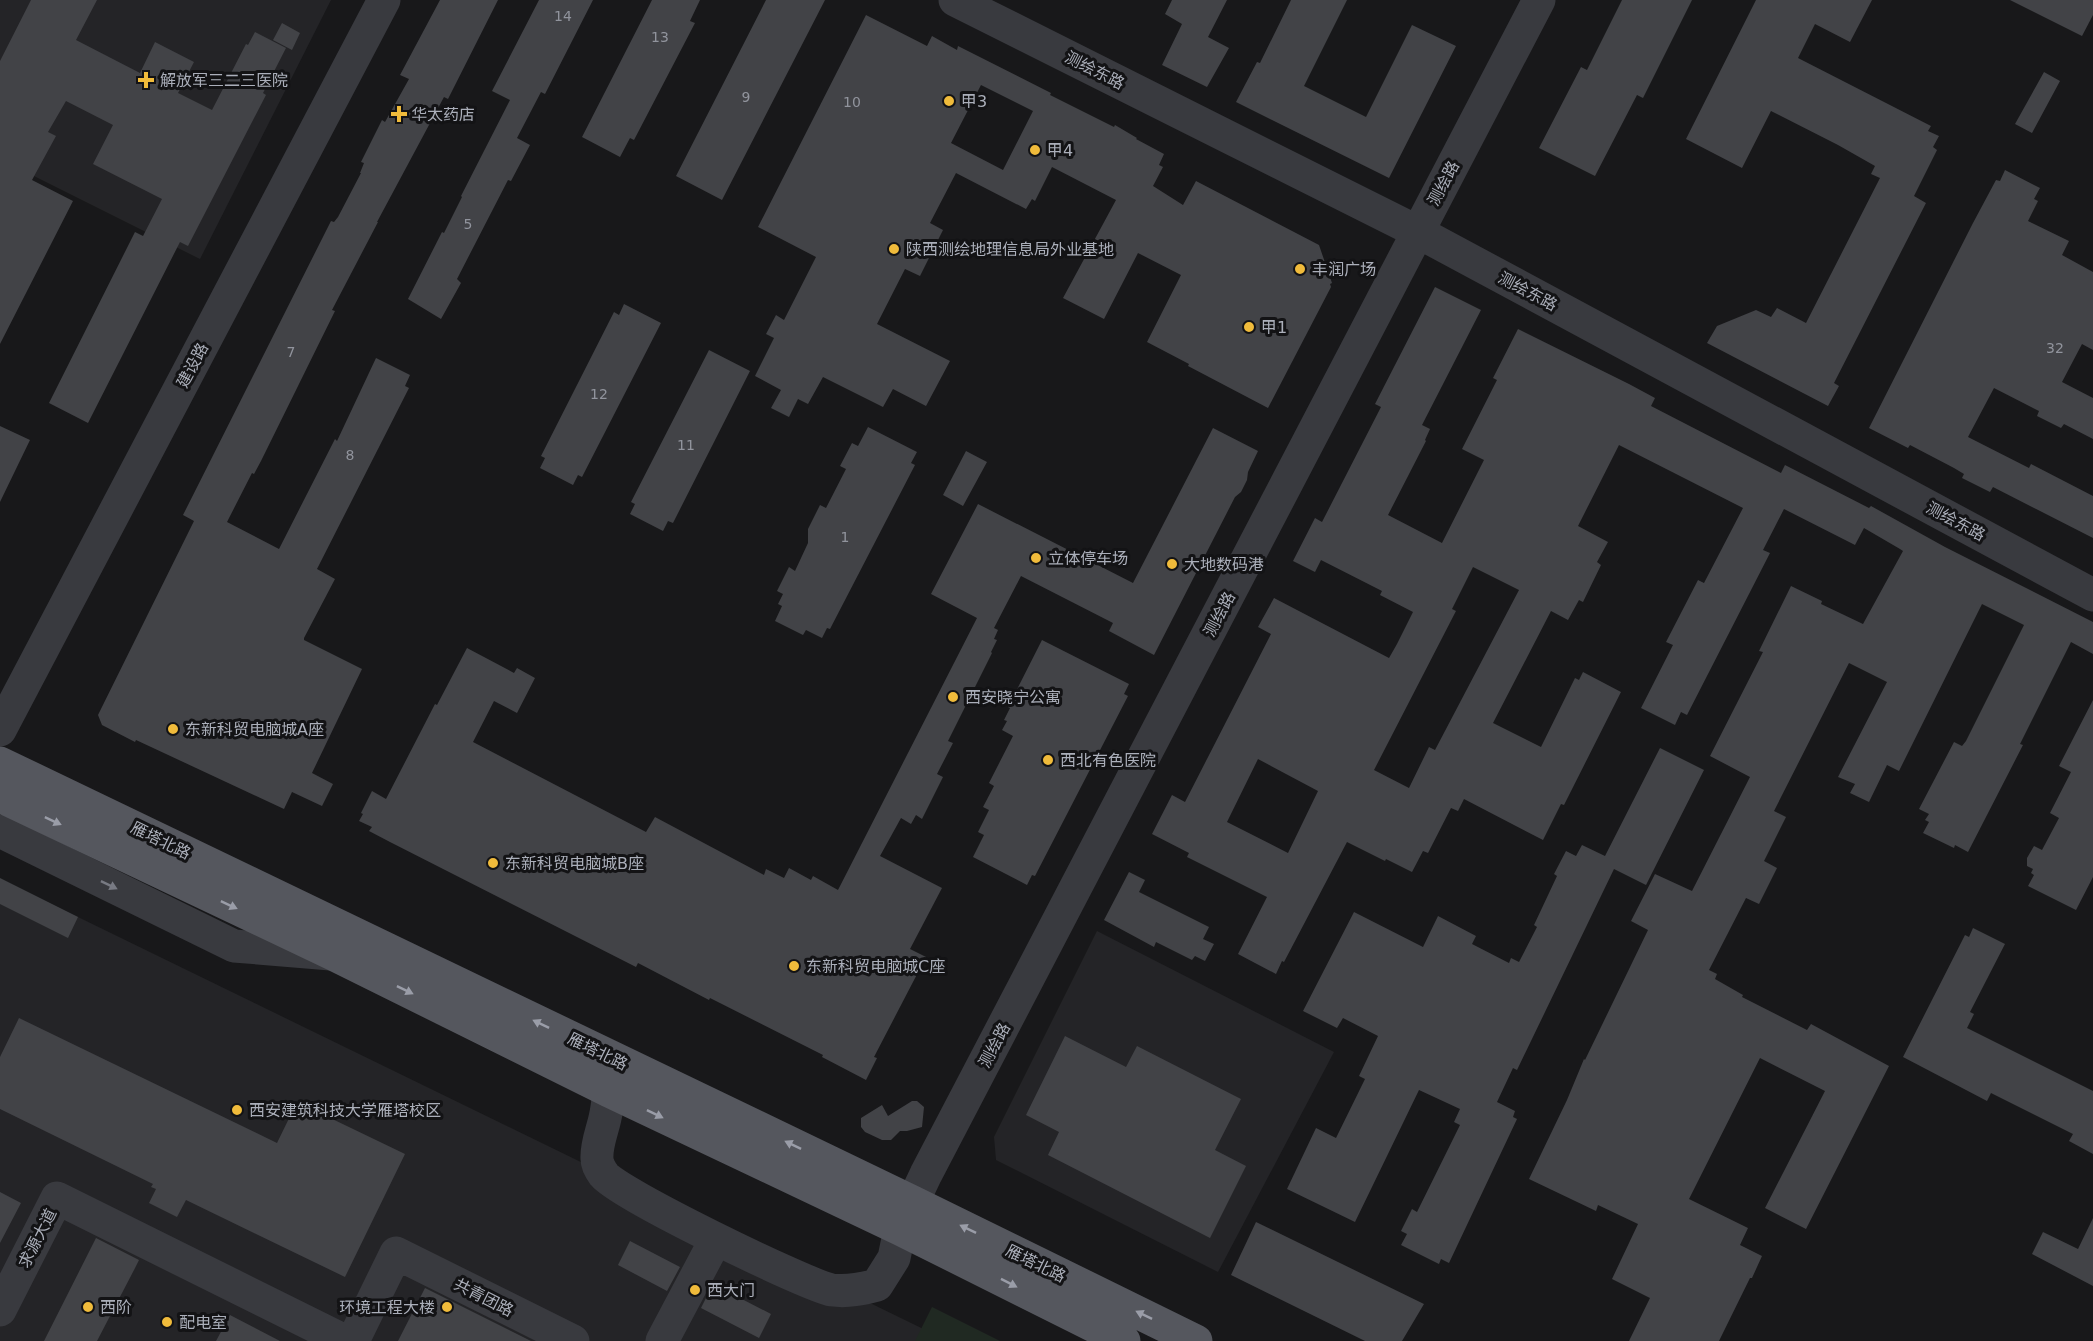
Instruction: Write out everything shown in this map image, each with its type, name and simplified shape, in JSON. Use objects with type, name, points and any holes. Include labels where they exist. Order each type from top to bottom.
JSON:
[{"type":"main road","name":"雁塔北路","points":[[0,763],[906,1216],[1124,1341]]},
{"type":"main road","name":"雁塔北路","points":[[0,796],[333,954],[609,1091],[1196,1341]]},
{"type":"street","name":"建设路","points":[[0,730],[384,0]]},
{"type":"street","name":"测绘东路","points":[[955,0],[1418,232],[2093,595]]},
{"type":"street","name":"测绘路","points":[[609,1091],[597,1161],[605,1178],[625,1192],[716,1239],[813,1284],[831,1290],[857,1291],[877,1285],[894,1258],[906,1216],[1539,0]]},
{"type":"street","points":[[0,831],[234,946],[333,954]]},
{"type":"street","name":"求源大道","points":[[0,1310],[57,1198],[345,1341]]},
{"type":"street","points":[[662,1341],[716,1239]]},
{"type":"street","name":"共青团路","points":[[352,1341],[396,1253],[573,1341]]},
{"type":"shaded area","name":"解放军三二三医院","points":[[0,0],[331,0],[200,259],[0,159]]},
{"type":"shaded area","name":"西安建筑科技大学雁塔校区","points":[[0,879],[948,1341],[0,1341]]},
{"type":"shaded area","points":[[1097,931],[1334,1052],[1218,1272],[996,1160],[994,1137]]},
{"type":"shaded area","points":[[932,1307],[1000,1341],[915,1341]]},
{"type":"building","points":[[31,0],[97,0],[76,40],[140,73],[155,42],[194,62],[178,93],[212,110],[246,44],[248,45],[255,32],[286,48],[263,93],[266,95],[188,246],[180,242],[88,423],[49,403],[135,232],[143,236],[162,199],[93,164],[113,125],[66,101],[48,132],[56,136],[32,180],[73,201],[0,344],[0,61]]},
{"type":"building","points":[[440,0],[498,0],[448,99],[444,97],[377,222],[332,310],[335,311],[261,461],[254,474],[252,473],[227,522],[279,549],[335,439],[337,441],[376,358],[410,375],[405,386],[409,388],[317,569],[335,579],[304,638],[362,669],[312,773],[333,784],[322,806],[292,792],[284,809],[136,740],[135,742],[102,725],[98,715],[194,521],[183,515],[331,221],[334,222],[338,217],[361,173],[364,163],[361,162],[382,120],[385,122],[409,79],[400,75]]},
{"type":"building","points":[[539,0],[593,0],[545,94],[541,92],[517,138],[530,145],[511,181],[508,180],[457,279],[461,283],[441,319],[408,299],[442,232],[444,233],[510,100],[492,91]]},
{"type":"building","points":[[652,0],[700,0],[690,21],[695,23],[634,140],[630,138],[620,157],[582,137]]},
{"type":"building","points":[[766,0],[825,0],[722,200],[676,176]]},
{"type":"building","points":[[1172,0],[1227,0],[1208,37],[1229,48],[1207,87],[1162,65],[1182,24],[1165,14]]},
{"type":"building","points":[[1291,0],[1347,0],[1304,86],[1366,117],[1412,25],[1456,46],[1389,178],[1236,102],[1257,62],[1260,63]]},
{"type":"building","points":[[1622,0],[1692,0],[1643,98],[1637,95],[1595,176],[1539,148],[1581,67],[1587,70]]},
{"type":"building","points":[[1756,0],[1872,0],[1850,42],[1815,24],[1798,58],[1931,126],[1928,131],[1939,136],[1933,147],[1937,150],[1914,196],[1926,203],[1834,383],[1839,386],[1828,406],[1707,343],[1717,326],[1756,310],[1771,317],[1777,308],[1806,323],[1880,178],[1871,174],[1875,166],[1771,111],[1742,168],[1686,139]]},
{"type":"building","points":[[2010,0],[2093,0],[2093,15],[2082,36]]},
{"type":"building","points":[[866,15],[927,46],[932,36],[957,50],[958,46],[1051,93],[1050,95],[1114,127],[1115,125],[1164,154],[1159,165],[1163,167],[1153,186],[1183,205],[1196,181],[1319,245],[1332,283],[1268,408],[1147,342],[1181,275],[1138,253],[1104,319],[1063,298],[1116,200],[1052,167],[1035,201],[1032,199],[1026,209],[956,173],[930,223],[943,230],[920,276],[905,269],[877,324],[950,361],[926,406],[893,389],[883,407],[823,377],[808,404],[798,399],[789,417],[771,408],[781,390],[755,376],[774,338],[766,334],[776,315],[784,320],[816,257],[758,227]],"holes":[[[981,85],[1033,111],[1003,170],[951,143]]]},
{"type":"building","points":[[282,23],[300,33],[292,50],[273,40]]},
{"type":"building","points":[[2044,72],[2060,81],[2032,133],[2015,124]]},
{"type":"building","points":[[2005,170],[2040,188],[2034,199],[2038,201],[2028,221],[2069,241],[2062,255],[2093,272],[2093,350],[2082,344],[2062,382],[2093,398],[2093,439],[2064,424],[2061,428],[2037,416],[2039,411],[1994,388],[1968,437],[2029,468],[2031,464],[2093,496],[2093,538],[1993,487],[1990,492],[1962,478],[1964,474],[1954,468],[1910,445],[1908,448],[1869,428],[1973,223],[1996,180],[2000,181]]},
{"type":"building","points":[[1435,287],[1481,310],[1422,425],[1430,429],[1426,441],[1388,515],[1442,543],[1484,460],[1462,449],[1497,380],[1493,378],[1518,329],[1655,398],[1651,406],[1781,473],[1785,465],[1869,508],[1871,506],[1945,547],[2093,622],[2093,654],[2071,642],[2020,744],[2023,745],[1968,852],[1923,833],[1929,822],[1925,820],[1929,814],[1919,809],[1954,742],[1962,746],[1966,741],[2024,625],[1982,604],[1899,771],[1887,765],[1869,802],[1850,793],[1855,784],[1838,777],[1887,682],[1849,663],[1774,811],[1786,817],[1764,861],[1777,868],[1759,904],[1746,898],[1709,970],[1717,974],[1715,979],[1743,995],[1742,997],[1807,1030],[1811,1024],[1889,1066],[1806,1229],[1765,1208],[1825,1091],[1760,1058],[1689,1199],[1748,1228],[1740,1245],[1762,1256],[1719,1341],[1629,1341],[1650,1298],[1612,1279],[1638,1224],[1598,1205],[1596,1211],[1529,1179],[1584,1059],[1648,930],[1631,921],[1655,874],[1692,891],[1750,777],[1710,756],[1763,652],[1759,651],[1791,586],[1822,601],[1821,604],[1863,624],[1903,551],[1864,528],[1855,545],[1784,509],[1763,550],[1770,553],[1687,715],[1681,712],[1675,725],[1641,708],[1673,645],[1666,642],[1698,580],[1704,583],[1743,508],[1619,445],[1578,526],[1608,542],[1597,562],[1601,565],[1583,602],[1579,600],[1568,620],[1551,611],[1493,723],[1541,747],[1575,678],[1579,680],[1583,672],[1621,692],[1564,805],[1561,804],[1543,840],[1464,799],[1458,811],[1451,808],[1428,853],[1423,851],[1412,872],[1347,842],[1276,974],[1238,954],[1267,897],[1187,857],[1189,853],[1152,834],[1172,795],[1185,802],[1271,634],[1258,627],[1274,598],[1389,658],[1397,644],[1413,612],[1380,595],[1382,591],[1321,560],[1315,572],[1293,561],[1315,518],[1322,522],[1381,407],[1375,404]],"holes":[[[1473,567],[1519,590],[1435,750],[1429,747],[1409,788],[1374,770],[1456,611],[1452,609]],[[1258,759],[1318,791],[1288,853],[1227,822]]]},
{"type":"building","points":[[624,304],[661,323],[582,477],[578,475],[573,485],[540,468],[545,458],[541,456],[614,312],[619,315]]},
{"type":"building","points":[[709,350],[750,371],[673,523],[668,521],[663,531],[630,514],[635,504],[631,502]]},
{"type":"building","points":[[0,426],[30,440],[0,502]]},
{"type":"building","points":[[868,427],[917,452],[911,463],[915,465],[830,629],[827,628],[822,638],[806,630],[803,635],[775,621],[782,606],[778,604],[783,594],[777,591],[789,567],[795,571],[808,543],[808,529],[820,505],[826,508],[846,469],[840,466],[852,443],[858,446]]},
{"type":"building","points":[[1213,428],[1258,451],[1241,492],[1235,497],[1154,655],[1109,631],[1113,623],[1021,576],[994,628],[998,630],[994,639],[997,640],[948,741],[953,743],[937,774],[943,777],[922,819],[916,815],[911,824],[901,818],[880,856],[942,888],[910,949],[926,957],[874,1057],[877,1058],[866,1080],[822,1057],[823,1055],[710,998],[709,1000],[638,963],[636,967],[390,842],[369,831],[372,827],[359,821],[372,791],[386,799],[467,648],[514,673],[517,668],[535,678],[517,713],[494,701],[473,742],[646,832],[655,817],[764,875],[766,869],[784,878],[789,868],[811,880],[813,876],[838,890],[977,618],[931,594],[978,504],[1133,583]]},
{"type":"building","points":[[966,451],[987,462],[963,506],[943,495]]},
{"type":"building","name":"西北有色医院","points":[[1042,640],[1129,684],[1124,694],[1128,696],[1035,876],[1032,875],[1027,885],[973,857],[984,835],[978,832],[989,810],[983,807],[994,786],[989,783],[1013,736],[1002,730],[1007,721],[1004,720],[1010,708],[1008,707]]},
{"type":"building","points":[[2093,700],[2093,877],[2076,910],[2028,886],[2034,875],[2031,873],[2033,869],[2027,866],[2027,858],[2034,846],[2042,850],[2059,818],[2050,813],[2071,772],[2059,766]]},
{"type":"building","points":[[1660,748],[1704,770],[1646,885],[1614,869],[1517,1070],[1513,1068],[1497,1102],[1515,1111],[1513,1117],[1517,1119],[1449,1263],[1441,1259],[1439,1264],[1401,1245],[1407,1234],[1401,1231],[1412,1209],[1417,1212],[1460,1125],[1454,1122],[1460,1109],[1419,1090],[1355,1222],[1287,1189],[1316,1128],[1336,1138],[1365,1079],[1359,1076],[1378,1036],[1343,1018],[1337,1028],[1303,1011],[1354,912],[1423,947],[1438,916],[1476,936],[1472,944],[1509,963],[1511,958],[1519,962],[1537,927],[1534,925],[1557,876],[1554,874],[1566,851],[1576,856],[1582,845],[1605,856]]},
{"type":"building","points":[[1129,872],[1145,880],[1139,892],[1209,927],[1203,939],[1214,944],[1205,961],[1195,956],[1192,960],[1156,942],[1154,947],[1104,920]]},
{"type":"building","points":[[0,878],[78,917],[68,938],[0,904]]},
{"type":"building","points":[[1973,928],[2005,944],[1970,1012],[1974,1014],[1967,1028],[2093,1091],[2093,1154],[2069,1141],[2073,1134],[1991,1093],[1987,1101],[1903,1057],[1965,935],[1969,937]]},
{"type":"building","points":[[19,1018],[277,1143],[297,1102],[405,1154],[345,1277],[186,1200],[177,1217],[149,1203],[156,1189],[151,1187],[153,1184],[0,1109],[0,1057]]},
{"type":"building","points":[[1065,1036],[1126,1067],[1137,1046],[1241,1099],[1215,1150],[1246,1166],[1210,1238],[1048,1155],[1059,1132],[1026,1115]]},
{"type":"building","points":[[912,1101],[917,1101],[924,1107],[922,1127],[900,1131],[891,1140],[882,1140],[865,1132],[861,1127],[861,1118],[882,1105],[888,1116]]},
{"type":"building","points":[[0,1192],[21,1203],[0,1243]]},
{"type":"building","points":[[2093,1218],[2093,1286],[2032,1254],[2043,1232],[2078,1249]]},
{"type":"building","points":[[1256,1222],[1424,1304],[1402,1341],[1365,1341],[1231,1275]]},
{"type":"building","name":"西阶","points":[[96,1238],[139,1260],[134,1270],[97,1341],[44,1341]]},
{"type":"building","points":[[630,1241],[680,1267],[667,1291],[618,1265]]},
{"type":"building","points":[[713,1284],[771,1314],[759,1338],[701,1308]]},
{"type":"building","name":"环境工程大楼","points":[[425,1288],[531,1341],[398,1341]]},
{"type":"building","points":[[230,1315],[280,1341],[216,1341]]},
{"type":"place","name":"解放军三二三医院","points":[[146,80]]},
{"type":"place","name":"甲3","points":[[949,101]]},
{"type":"place","name":"华太药店","points":[[399,114]]},
{"type":"place","name":"甲4","points":[[1035,150]]},
{"type":"place","name":"陕西测绘地理信息局外业基地","points":[[894,249]]},
{"type":"place","name":"丰润广场","points":[[1300,269]]},
{"type":"place","name":"甲1","points":[[1249,327]]},
{"type":"place","name":"立体停车场","points":[[1036,558]]},
{"type":"place","name":"大地数码港","points":[[1172,564]]},
{"type":"place","name":"西安晓宁公寓","points":[[953,697]]},
{"type":"place","name":"东新科贸电脑城A座","points":[[173,729]]},
{"type":"place","name":"西北有色医院","points":[[1048,760]]},
{"type":"place","name":"东新科贸电脑城B座","points":[[493,863]]},
{"type":"place","name":"东新科贸电脑城C座","points":[[794,966]]},
{"type":"place","name":"西安建筑科技大学雁塔校区","points":[[237,1110]]},
{"type":"place","name":"西大门","points":[[695,1290]]},
{"type":"place","name":"西阶","points":[[88,1307]]},
{"type":"place","name":"环境工程大楼","points":[[447,1307]]},
{"type":"place","name":"配电室","points":[[167,1322]]}]
